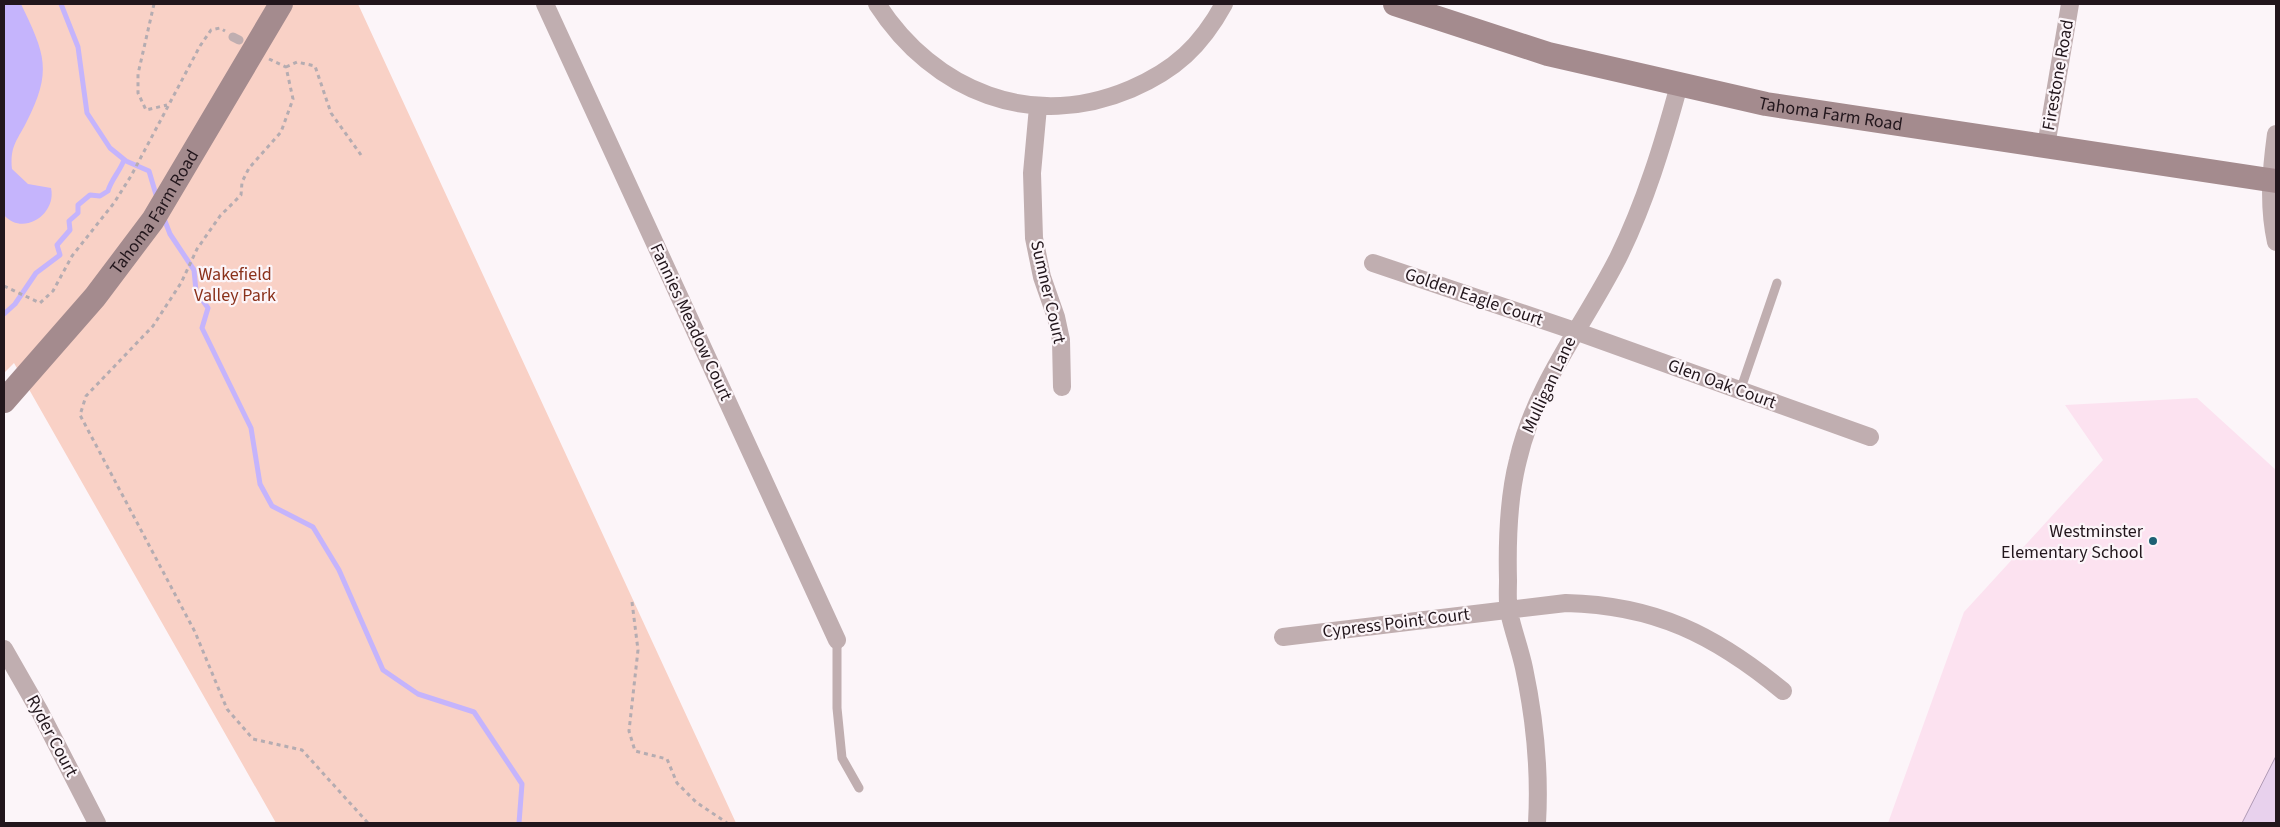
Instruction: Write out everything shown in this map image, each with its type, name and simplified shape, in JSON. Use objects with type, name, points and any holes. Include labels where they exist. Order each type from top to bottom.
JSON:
[{"type":"street","name":"Tahoma Farm Road","points":[[4,401],[95,296],[153,220],[281,4]]},
{"type":"street","name":"Fannies Meadow Court","points":[[545,4],[837,640]]},
{"type":"street","points":[[877,4],[890,25],[911,46],[948,77],[990,97],[1038,107],[1065,106],[1098,101],[1156,77],[1188,55],[1204,37],[1224,4]]},
{"type":"street","name":"Tahoma Farm Road","points":[[1395,4],[1548,54],[1766,104],[1861,120],[2273,181]]},
{"type":"street","name":"Firestone Road","points":[[2046,146],[2070,4]]},
{"type":"street","name":"Mulligan Lane","points":[[1538,823],[1539,775],[1536,744],[1524,668],[1509,610],[1508,530],[1518,460],[1527,429],[1539,399],[1575,331],[1618,258],[1636,217],[1664,139],[1679,85]]},
{"type":"street","name":"Sumner Court","points":[[1038,107],[1032,173],[1034,238],[1042,277],[1056,317],[1061,340],[1062,387]]},
{"type":"street","points":[[2276,134],[2271,218],[2276,242]]},
{"type":"street","name":"Golden Eagle Court","points":[[1373,263],[1575,331]]},
{"type":"street","name":"Glen Oak Court","points":[[1575,331],[1870,437]]},
{"type":"street","name":"Cypress Point Court","points":[[1283,637],[1566,603],[1596,604],[1626,608],[1653,615],[1689,629],[1752,666],[1783,690]]},
{"type":"street","name":"Ryder Court","points":[[4,650],[40,712],[97,823]]},
{"type":"lane","points":[[1740,390],[1777,283]]},
{"type":"lane","points":[[837,640],[837,708],[842,758],[859,788]]},
{"type":"path","points":[[154,4],[138,74],[138,94],[146,110],[167,104]]},
{"type":"path","points":[[4,286],[40,303],[53,291],[72,256],[114,203],[131,176],[167,104],[211,30],[220,28],[236,38]]},
{"type":"path","points":[[267,57],[286,67],[293,99],[281,132],[249,168],[242,182],[241,195],[220,216],[198,249],[181,283],[153,326],[86,396],[80,415],[195,632],[227,709],[253,739],[302,750],[368,823]]},
{"type":"path","points":[[286,67],[297,62],[314,66],[331,113],[361,155]]},
{"type":"path","points":[[632,602],[638,650],[629,731],[635,751],[667,759],[677,783],[696,802],[727,823]]},
{"type":"shaded area","points":[[4,4],[21,4],[36,36],[43,63],[43,76],[35,105],[14,145],[12,169],[28,184],[51,188],[51,198],[44,214],[29,223],[20,224],[4,215]]},
{"type":"shaded area","name":"Westminster Elementary School","points":[[2197,398],[2276,470],[2276,823],[1888,823],[1964,612],[2103,460],[2065,405]]},
{"type":"green space","name":"Wakefield Valley Park","points":[[4,4],[358,4],[736,823],[276,823],[14,363],[4,373]]},
{"type":"building","points":[[2276,756],[2276,823],[2242,823]]},
{"type":"waterway","points":[[61,4],[78,47],[87,113],[110,148],[126,161],[149,171],[157,198]]},
{"type":"waterway","points":[[4,314],[15,304],[36,273],[60,255],[57,245],[70,230],[69,221],[78,213],[78,205],[90,195],[100,196],[108,191],[124,160]]},
{"type":"waterway","points":[[163,216],[170,234],[194,270],[196,291],[208,308],[202,328],[251,428],[260,484],[272,506],[313,527],[339,570],[383,670],[418,694],[474,712],[522,784],[519,823]]},
{"type":"place","name":"Westminster Elementary School","points":[[2153,541]]}]
